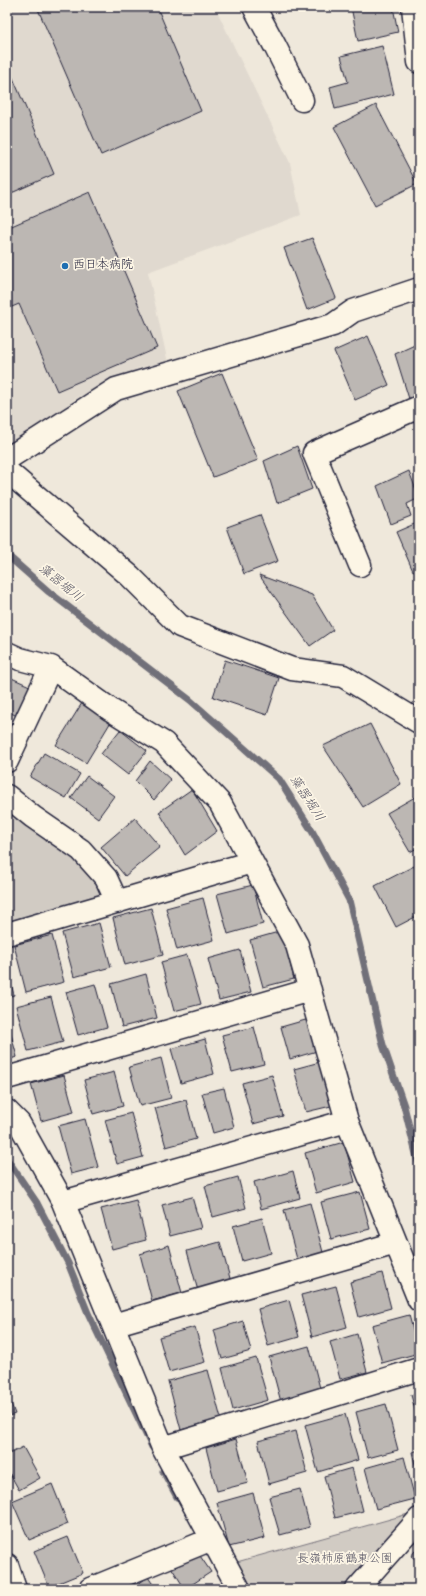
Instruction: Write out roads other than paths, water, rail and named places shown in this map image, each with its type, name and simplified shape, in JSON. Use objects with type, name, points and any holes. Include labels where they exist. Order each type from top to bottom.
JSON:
[{"type":"street","points":[[254,7],[302,100]]},
{"type":"street","points":[[413,7],[419,62]]},
{"type":"street","points":[[7,459],[116,389],[334,325],[353,311],[419,288]]},
{"type":"street","points":[[360,565],[314,453],[419,407]]},
{"type":"street","points":[[7,471],[130,576],[180,626],[292,669],[343,676],[419,722]]},
{"type":"street","points":[[7,653],[20,659],[51,667],[111,710],[164,743],[220,803],[298,945],[347,1121],[419,1300]]},
{"type":"street","points":[[7,761],[51,667]]},
{"type":"street","points":[[7,796],[33,817],[81,850],[106,878],[116,902]]},
{"type":"street","points":[[7,934],[252,862]]},
{"type":"street","points":[[7,1078],[310,990]]},
{"type":"street","points":[[7,1111],[19,1123],[63,1202],[163,1448],[239,1589]]},
{"type":"street","points":[[63,1202],[347,1121]]},
{"type":"street","points":[[112,1325],[396,1243]]},
{"type":"street","points":[[163,1448],[419,1369]]},
{"type":"street","points":[[357,1589],[419,1519]]},
{"type":"street","points":[[96,1588],[212,1539]]},
{"type":"street","points":[[7,1565],[14,1589]]},
{"type":"waterway","name":"藻器堀川","points":[[7,555],[49,592],[190,700],[279,779],[312,831],[349,900],[383,1045],[404,1106],[419,1166]]},
{"type":"waterway","points":[[7,1159],[37,1203],[68,1263],[88,1313],[152,1447]]},
{"type":"waterway","points":[[163,1471],[177,1497]]},
{"type":"place","name":"西日本病院","points":[[65,266]]},
{"type":"park label","name":"長嶺柿原鶴東公園","points":[[345,1560]]}]
